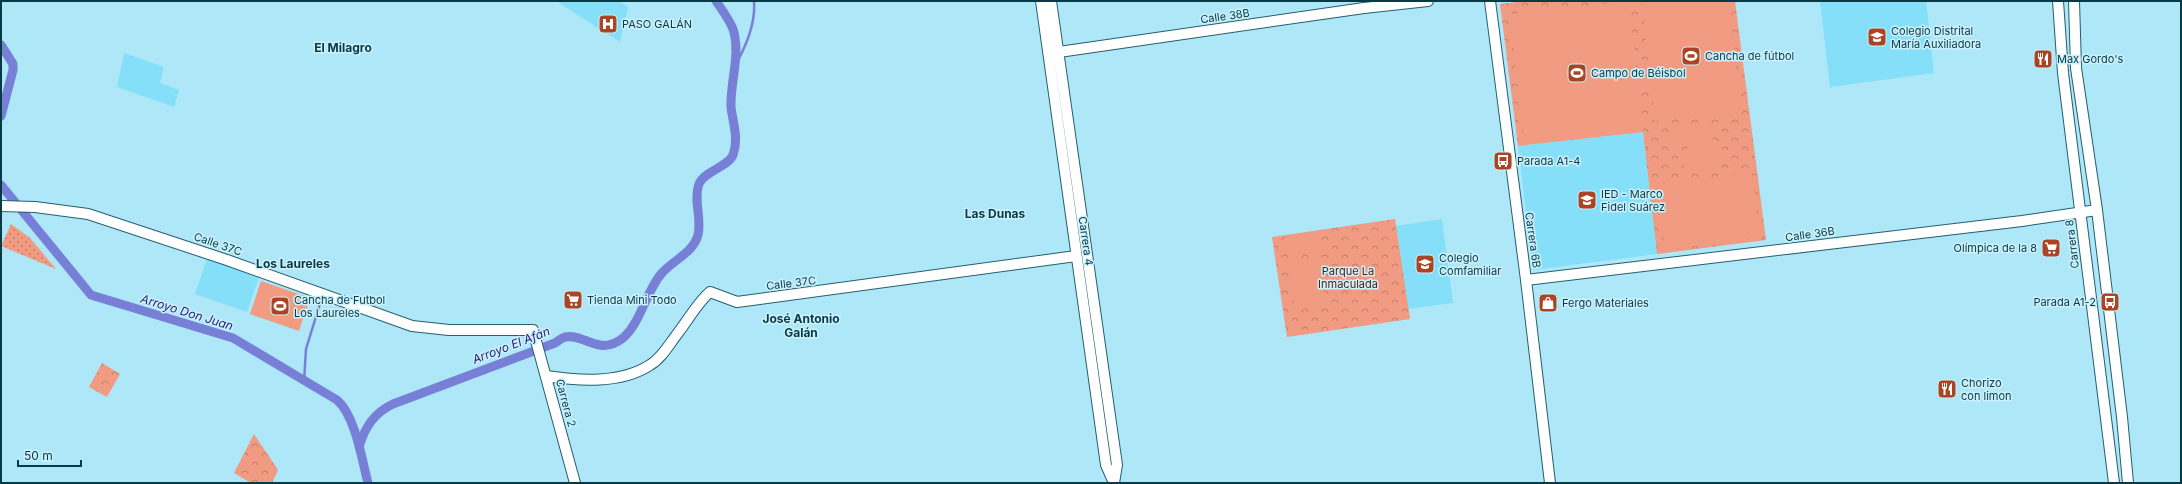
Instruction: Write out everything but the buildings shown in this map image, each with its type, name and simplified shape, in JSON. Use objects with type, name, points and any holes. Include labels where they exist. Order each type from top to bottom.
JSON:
[{"type":"street","name":"Carrera 4","points":[[1041,1],[1070,125],[1117,465],[1114,483]]},
{"type":"street","name":"Carrera 4","points":[[1051,1],[1053,52],[1076,256],[1106,465],[1114,483]]},
{"type":"street","name":"Calle 38B","points":[[1053,52],[1364,8],[1428,1]]},
{"type":"street","name":"Carrera 6B","points":[[1490,1],[1526,280],[1550,483]]},
{"type":"street","name":"Carrera 8","points":[[2058,1],[2063,73],[2114,483]]},
{"type":"street","points":[[2074,1],[2076,68],[2097,210],[2122,417],[2128,483]]},
{"type":"street","name":"Calle 37C","points":[[6,206],[35,207],[88,214],[227,260],[412,326],[449,330],[533,330]]},
{"type":"street","name":"Calle 36B","points":[[1526,280],[1678,263],[2097,210]]},
{"type":"street","name":"Calle 37C","points":[[546,376],[579,380],[598,379],[639,371],[652,364],[667,348],[710,292],[737,302],[1076,256]]},
{"type":"street","name":"Carrera 2","points":[[533,330],[575,483]]},
{"type":"shaded area","name":"PASO GALÁN","points":[[556,1],[619,1],[628,7],[620,42]]},
{"type":"shaded area","name":"Colegio Distrital María Auxiliadora","points":[[1820,1],[1926,1],[1934,73],[1830,87]]},
{"type":"shaded area","points":[[124,53],[164,67],[160,83],[179,90],[174,107],[117,87]]},
{"type":"shaded area","name":"IED - Marco Fidel Suárez","points":[[1643,132],[1657,254],[1533,270],[1518,146]]},
{"type":"shaded area","name":"Colegio Comfamiliar","points":[[1442,219],[1453,303],[1408,309],[1396,226]]},
{"type":"shaded area","points":[[207,259],[259,277],[247,312],[195,294]]},
{"type":"green space","points":[[1526,1],[1735,1],[1766,240],[1657,254],[1643,132],[1518,146],[1500,4]]},
{"type":"green space","name":"Campo de Béisbol","points":[[1629,1],[1643,132],[1524,144],[1510,14]]},
{"type":"green space","name":"Cancha de fútbol","points":[[1642,1],[1729,1],[1741,112],[1655,121]]},
{"type":"green space","points":[[1711,121],[1713,142],[1671,145],[1669,125]]},
{"type":"green space","points":[[1719,145],[1722,171],[1685,174],[1683,149]]},
{"type":"green space","points":[[1752,172],[1760,238],[1665,250],[1657,184]]},
{"type":"green space","name":"Parque La Inmaculada","points":[[1395,219],[1410,319],[1287,337],[1272,237]]},
{"type":"green space","points":[[11,224],[30,238],[56,269],[1,246]]},
{"type":"green space","points":[[1317,233],[1319,251],[1288,256],[1285,237]]},
{"type":"green space","points":[[1320,259],[1326,304],[1294,309],[1288,263]]},
{"type":"green space","name":"Cancha de Futbol Los Laureles","points":[[261,281],[310,298],[299,331],[250,314]]},
{"type":"green space","points":[[102,363],[120,374],[107,397],[89,387]]},
{"type":"green space","points":[[254,434],[278,470],[272,483],[251,483],[234,473]]},
{"type":"waterway","name":"Arroyo El Afán","points":[[359,447],[364,433],[371,421],[375,416],[393,404],[555,343],[565,337],[579,338],[599,345],[607,345],[623,338],[629,332],[639,316],[656,281],[666,269],[692,247],[698,235],[699,222],[697,190],[699,184],[706,176],[726,163],[733,155],[735,149],[736,137],[731,107],[736,58],[735,39],[733,29],[716,1]]},
{"type":"waterway","points":[[733,69],[749,36],[753,19],[754,1]]},
{"type":"waterway","name":"Arroyo Don Juan","points":[[1,45],[13,64],[13,70],[1,116]]},
{"type":"waterway","name":"Arroyo Don Juan","points":[[1,185],[91,295],[233,338],[337,400],[349,416],[357,438],[368,483]]},
{"type":"waterway","points":[[304,381],[306,349],[322,297]]},
{"type":"place","name":"PASO GALÁN","points":[[608,24]]},
{"type":"place","name":"Colegio Distrital María Auxiliadora","points":[[1877,37]]},
{"type":"place","name":"Cancha de fútbol","points":[[1691,56]]},
{"type":"place","name":"Max Gordo's","points":[[2043,59]]},
{"type":"place","name":"Campo de Béisbol","points":[[1577,73]]},
{"type":"place","name":"Parada A1-4","points":[[1503,161]]},
{"type":"place","name":"IED - Marco Fidel Suárez","points":[[1587,200]]},
{"type":"place","name":"Olímpica de la 8","points":[[2051,248]]},
{"type":"place","name":"Colegio Comfamiliar","points":[[1425,264]]},
{"type":"place","name":"Tienda Mini Todo","points":[[573,300]]},
{"type":"place","name":"Parada A1-2","points":[[2110,302]]},
{"type":"place","name":"Fergo Materiales","points":[[1548,303]]},
{"type":"place","name":"Cancha de Futbol Los Laureles","points":[[280,306]]},
{"type":"place","name":"Chorizo con limon","points":[[1947,389]]},
{"type":"district","name":"El Milagro","points":[[343,47]]},
{"type":"district","name":"Las Dunas","points":[[995,213]]},
{"type":"district","name":"Los Laureles","points":[[293,263]]},
{"type":"district","name":"José Antonio Galán","points":[[801,325]]}]
